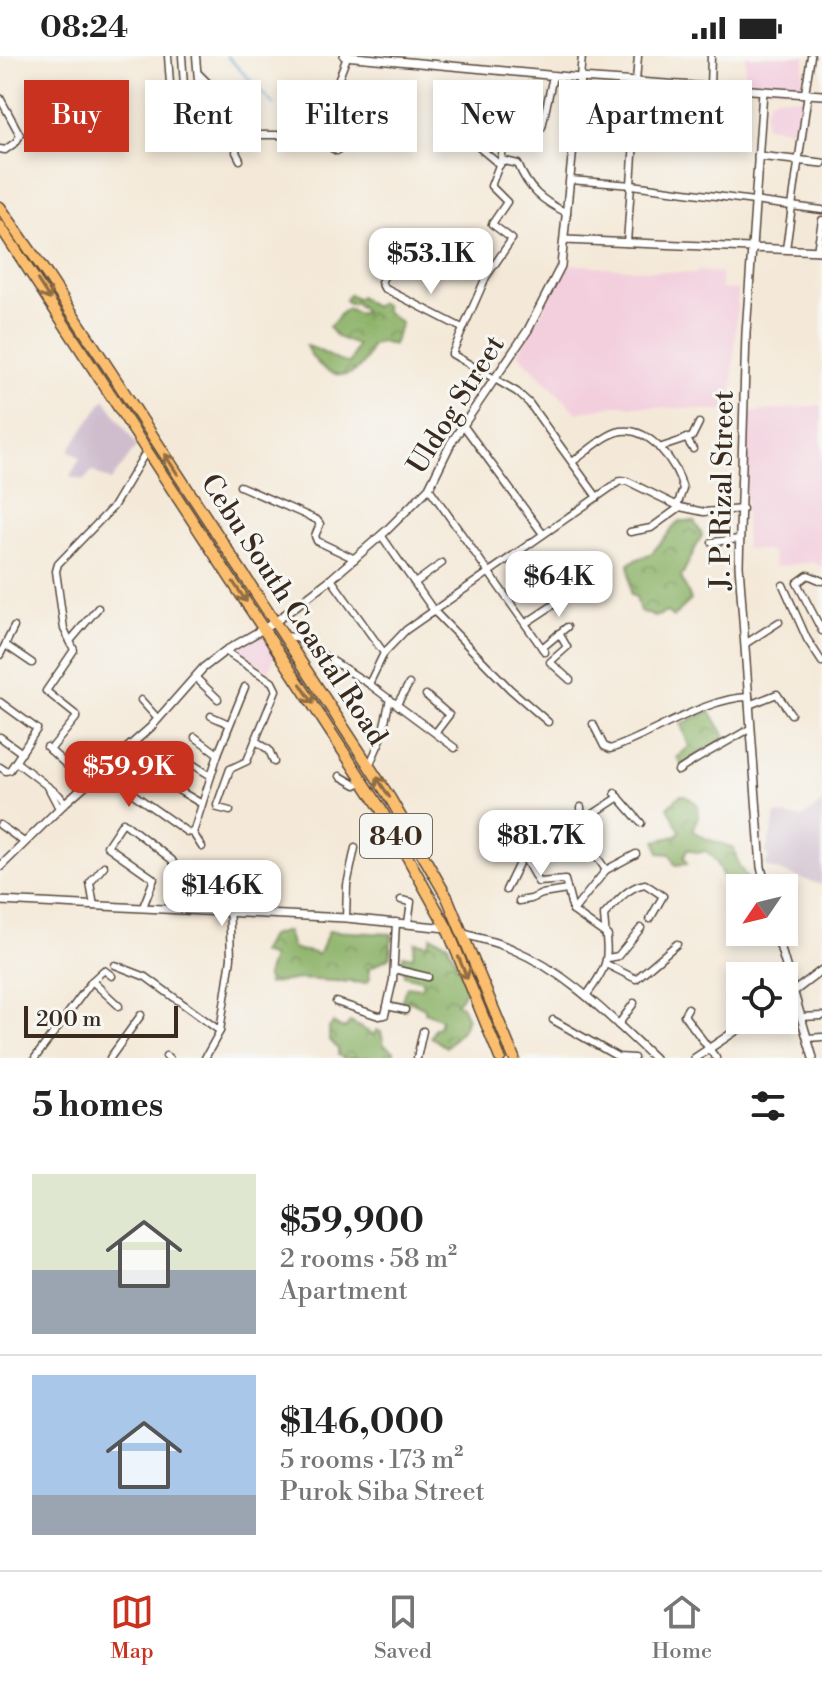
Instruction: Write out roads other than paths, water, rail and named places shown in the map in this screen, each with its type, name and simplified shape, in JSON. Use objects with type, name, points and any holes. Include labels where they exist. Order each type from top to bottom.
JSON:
[{"type":"highway","name":"Cebu South Coastal Road","points":[[0,207],[369,766],[447,897],[465,934],[514,1058]]},
{"type":"highway","name":"Cebu South Coastal Road","points":[[0,226],[363,781],[447,928],[500,1058]]},
{"type":"street","points":[[168,56],[170,80]]},
{"type":"street","points":[[182,56],[184,80]]},
{"type":"street","points":[[196,56],[198,80]]},
{"type":"street","points":[[442,66],[443,56]]},
{"type":"street","name":"Uldog Street","points":[[580,78],[582,56]]},
{"type":"street","points":[[637,80],[638,56]]},
{"type":"street","points":[[710,80],[711,56]]},
{"type":"street","points":[[786,249],[811,56]]},
{"type":"street","points":[[339,80],[351,57],[608,80]]},
{"type":"street","points":[[198,73],[205,80]]},
{"type":"street","points":[[543,122],[553,76]]},
{"type":"street","points":[[752,90],[822,95]]},
{"type":"street","name":"J. P. Rizal Street","points":[[763,91],[743,421],[743,509],[739,565],[763,874]]},
{"type":"street","points":[[0,98],[20,135],[5,150],[0,149]]},
{"type":"street","points":[[236,152],[240,160]]},
{"type":"street","points":[[487,152],[501,162],[518,164],[528,186],[567,213]]},
{"type":"street","points":[[502,152],[492,188],[507,202],[492,224],[512,239],[486,277],[462,328],[453,356],[496,379],[529,403],[597,497]]},
{"type":"street","name":"Uldog Street","points":[[265,629],[355,559],[429,488],[451,443],[496,379],[552,287],[561,266],[574,152]]},
{"type":"street","points":[[627,243],[634,152]]},
{"type":"street","points":[[758,156],[822,163]]},
{"type":"street","points":[[570,180],[822,210]]},
{"type":"street","points":[[565,240],[819,251],[822,220]]},
{"type":"street","points":[[390,267],[381,282],[384,288],[462,328]]},
{"type":"street","points":[[659,448],[694,435],[699,423]]},
{"type":"street","points":[[463,425],[543,534]]},
{"type":"street","points":[[572,462],[622,431],[647,437],[659,448],[683,486],[678,506],[651,528],[630,532]]},
{"type":"street","points":[[686,438],[693,449]]},
{"type":"street","points":[[87,784],[48,749],[76,718],[46,691],[74,650],[64,629],[56,571],[58,564],[113,507],[147,450]]},
{"type":"street","points":[[369,684],[384,653],[406,630],[624,480],[678,506],[704,512],[743,509]]},
{"type":"street","points":[[240,486],[317,520],[320,524],[315,539],[355,559]]},
{"type":"street","points":[[429,488],[544,650],[567,627]]},
{"type":"street","points":[[381,535],[434,611],[510,689],[548,722]]},
{"type":"street","points":[[712,542],[740,539]]},
{"type":"street","points":[[415,583],[442,563]]},
{"type":"street","points":[[822,581],[808,575],[797,585],[822,631]]},
{"type":"street","points":[[331,579],[384,653]]},
{"type":"street","points":[[783,585],[807,639],[822,662]]},
{"type":"street","points":[[526,623],[576,590]]},
{"type":"street","points":[[70,641],[98,608]]},
{"type":"street","points":[[745,644],[779,622]]},
{"type":"street","points":[[0,655],[14,627]]},
{"type":"street","points":[[1,865],[158,719],[195,677],[225,651],[265,629]]},
{"type":"street","points":[[559,633],[567,647],[550,662],[570,680]]},
{"type":"street","points":[[284,636],[295,637],[369,684],[455,748]]},
{"type":"street","points":[[7,646],[32,663]]},
{"type":"street","points":[[225,651],[275,685],[276,690],[247,761],[230,769],[217,800],[218,808],[230,811]]},
{"type":"street","points":[[195,677],[218,699]]},
{"type":"street","points":[[369,766],[394,701],[409,684]]},
{"type":"street","points":[[193,833],[218,754],[245,687]]},
{"type":"street","points":[[593,724],[604,746],[610,749],[731,699],[749,701],[777,694],[791,714]]},
{"type":"street","points":[[426,695],[449,715],[436,732]]},
{"type":"street","points":[[141,700],[158,719]]},
{"type":"street","points":[[0,713],[3,704],[36,727],[8,771],[0,767]]},
{"type":"street","points":[[211,716],[229,724]]},
{"type":"street","points":[[678,771],[700,755],[715,750],[751,728]]},
{"type":"street","points":[[0,737],[22,753]]},
{"type":"street","points":[[195,737],[218,754]]},
{"type":"street","points":[[256,741],[265,746],[274,762]]},
{"type":"street","points":[[183,758],[211,776]]},
{"type":"street","points":[[16,762],[49,789],[62,806]]},
{"type":"street","points":[[105,767],[136,796],[187,832],[193,833],[202,847]]},
{"type":"street","points":[[340,776],[356,785],[363,781]]},
{"type":"street","points":[[168,784],[202,804]]},
{"type":"street","points":[[581,822],[617,795],[641,823]]},
{"type":"street","points":[[581,807],[581,834],[606,870]]},
{"type":"street","points":[[143,907],[154,879],[107,848],[107,842],[123,822],[172,860],[182,910]]},
{"type":"street","points":[[0,825],[24,842]]},
{"type":"street","points":[[346,918],[347,885],[355,848]]},
{"type":"street","points":[[573,911],[606,870],[636,854]]},
{"type":"street","points":[[506,890],[523,858],[538,882],[566,881],[573,911],[608,936]]},
{"type":"street","points":[[94,906],[90,883],[104,866]]},
{"type":"street","points":[[586,996],[607,961],[608,936],[604,915],[635,886],[645,884],[662,894],[663,899],[650,919]]},
{"type":"street","points":[[519,901],[567,890]]},
{"type":"street","points":[[401,900],[411,902],[408,923]]},
{"type":"street","points":[[0,901],[346,918],[447,928]]},
{"type":"street","points":[[205,1058],[220,1031],[231,958],[229,901]]},
{"type":"street","points":[[336,1002],[379,1016],[385,1015],[394,969],[396,922]]},
{"type":"street","points":[[607,961],[618,956],[641,928]]},
{"type":"street","points":[[465,934],[512,949],[556,974],[586,996],[654,1058]]},
{"type":"street","points":[[607,961],[636,979],[677,944]]},
{"type":"street","points":[[115,965],[146,977],[220,1031]]},
{"type":"street","points":[[394,969],[428,977]]},
{"type":"street","points":[[35,1058],[92,981],[104,970],[112,976]]},
{"type":"street","points":[[798,989],[822,970]]},
{"type":"street","points":[[92,981],[119,1006]]},
{"type":"street","points":[[618,1025],[634,1003]]},
{"type":"street","points":[[387,1006],[405,1010]]},
{"type":"street","points":[[798,1006],[813,1058]]},
{"type":"street","points":[[688,1008],[684,1015],[716,1058]]},
{"type":"street","points":[[110,1058],[141,1015]]},
{"type":"street","points":[[801,1017],[822,1016]]},
{"type":"street","points":[[553,1020],[615,1056],[634,1058]]},
{"type":"street","points":[[417,1058],[423,1031]]},
{"type":"street","points":[[695,1058],[730,1034]]},
{"type":"street","points":[[807,1038],[822,1037]]},
{"type":"waterway","points":[[227,56],[274,105]]}]
